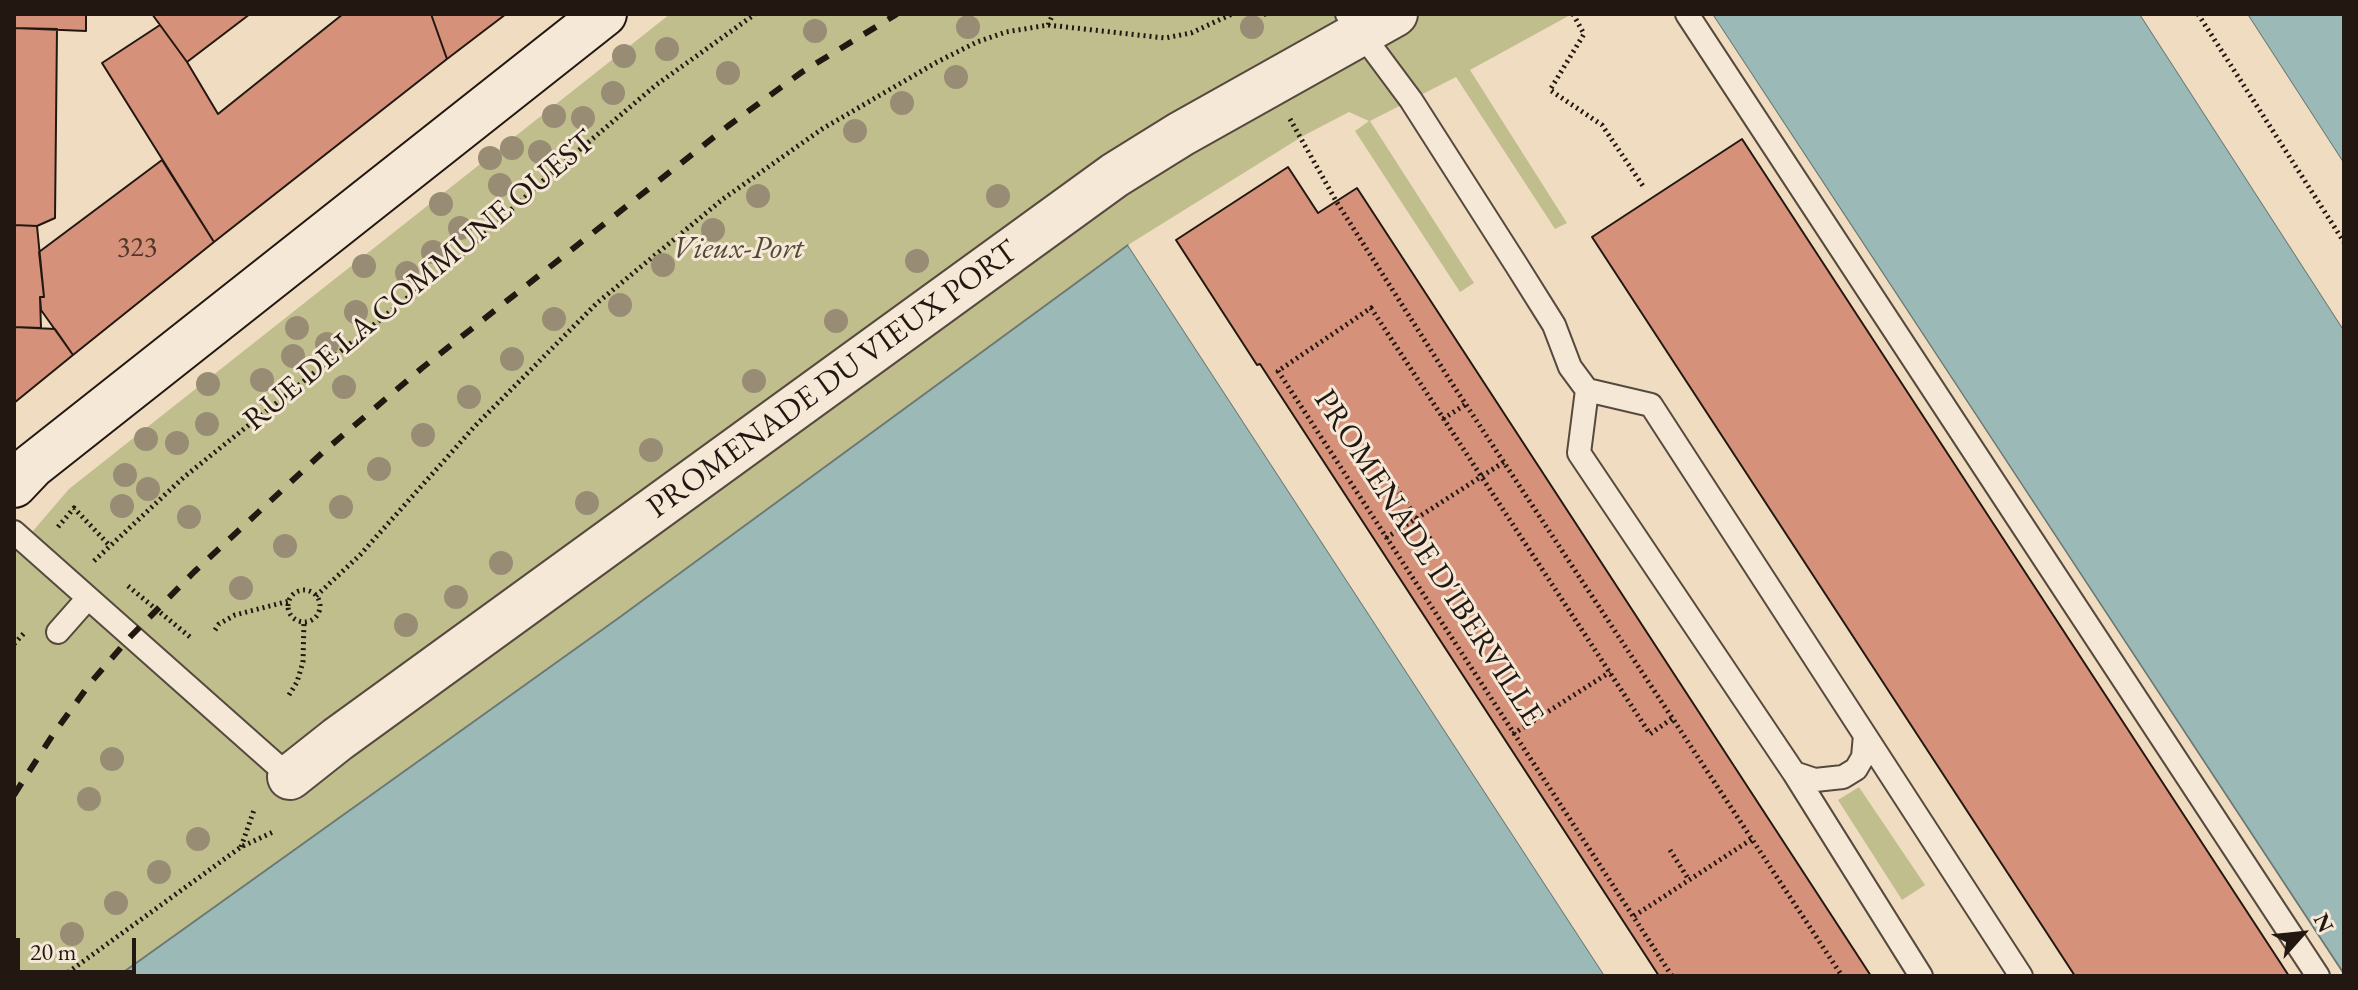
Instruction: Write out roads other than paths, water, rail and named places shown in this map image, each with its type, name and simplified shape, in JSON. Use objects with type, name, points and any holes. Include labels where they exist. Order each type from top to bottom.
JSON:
[{"type":"street","points":[[14,485],[32,466],[604,14]]},
{"type":"street","name":"PROMENADE DU VIEUX PORT","points":[[290,777],[338,739],[1115,175],[1367,20]]},
{"type":"lane","points":[[1687,14],[2318,976]]},
{"type":"lane","points":[[1367,20],[1411,100],[1554,325],[1570,367],[1587,390],[1651,405],[2021,976]]},
{"type":"lane","points":[[1587,390],[1579,453],[1794,773],[1921,976]]},
{"type":"lane","points":[[14,532],[290,777]]},
{"type":"lane","points":[[58,632],[88,598]]},
{"type":"lane","points":[[1794,773],[1815,780],[1843,777],[1856,769],[1863,757],[1865,735]]},
{"type":"water","points":[[1712,14],[2140,14],[2344,330],[2344,974]]},
{"type":"water","points":[[2247,14],[2344,14],[2344,164]]},
{"type":"water","points":[[1128,245],[1605,976],[118,976],[620,617]]},
{"type":"railway","points":[[14,795],[92,681],[131,636],[194,572],[322,453],[422,368],[728,126],[802,72],[897,14]]},
{"type":"park label","name":"Vieux-Port","points":[[738,249]]}]
